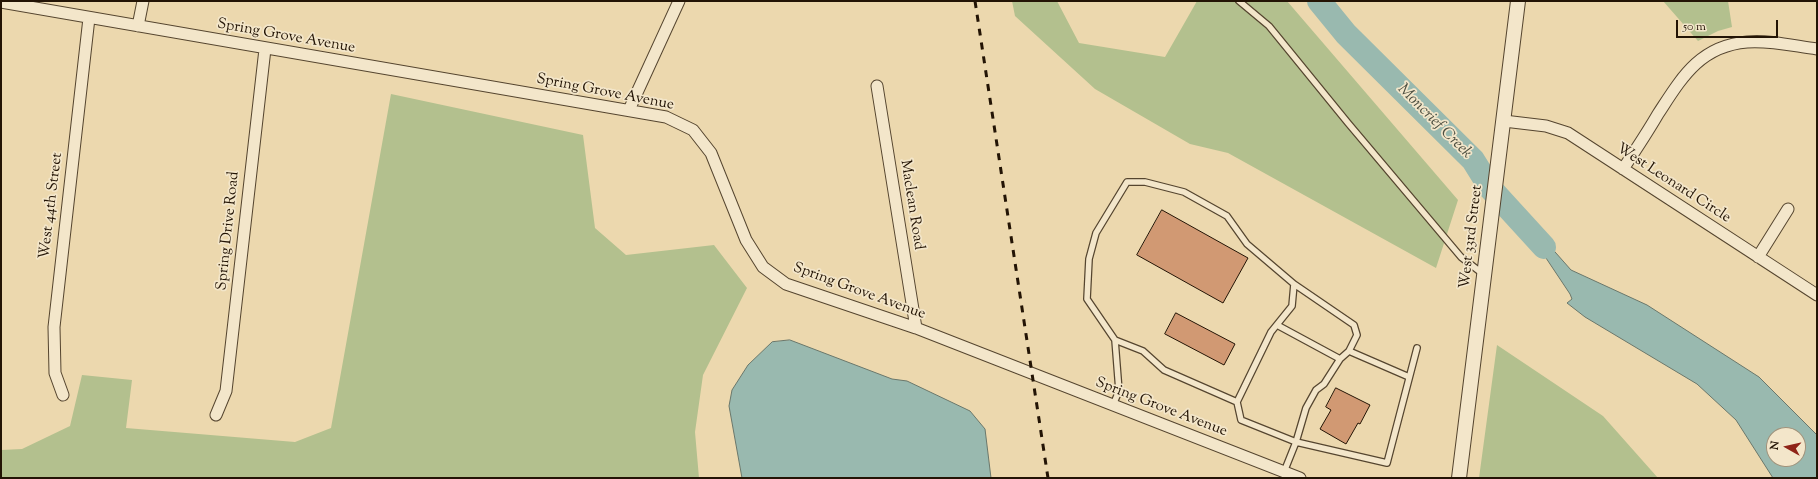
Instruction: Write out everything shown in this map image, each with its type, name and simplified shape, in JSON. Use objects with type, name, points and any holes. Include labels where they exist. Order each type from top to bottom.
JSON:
[{"type":"street","points":[[138,26],[143,1]]},
{"type":"street","points":[[629,110],[679,1]]},
{"type":"street","name":"West 33rd Street","points":[[1459,478],[1518,1]]},
{"type":"street","name":"Spring Grove Avenue","points":[[1,2],[265,49],[666,117],[693,130],[711,153],[746,240],[763,267],[786,284],[916,328],[1300,478]]},
{"type":"street","name":"West 44th Street","points":[[63,396],[55,373],[54,327],[89,18]]},
{"type":"street","points":[[1623,169],[1683,76],[1699,60],[1730,45],[1746,42],[1766,42],[1817,49]]},
{"type":"street","name":"Spring Drive Road","points":[[216,415],[226,391],[265,49]]},
{"type":"street","name":"Maclean Road","points":[[877,86],[916,328]]},
{"type":"street","name":"West Leonard Circle","points":[[1504,121],[1558,129],[1568,133],[1817,295]]},
{"type":"street","points":[[1758,258],[1788,210]]},
{"type":"lane","points":[[1238,1],[1269,26],[1343,117],[1461,257],[1485,276]]},
{"type":"lane","points":[[1113,405],[1119,391],[1115,340],[1087,299],[1089,259],[1096,233],[1128,182],[1145,182],[1184,192],[1227,216],[1247,244],[1294,284],[1354,325],[1357,335],[1350,351],[1340,359],[1324,384],[1316,390],[1306,408],[1296,442],[1284,472]]},
{"type":"lane","points":[[1294,284],[1292,306],[1271,332],[1237,402],[1241,420],[1296,442],[1387,463],[1417,348]]},
{"type":"lane","points":[[1277,325],[1340,359]]},
{"type":"lane","points":[[1115,340],[1143,351],[1164,370],[1237,402]]},
{"type":"lane","points":[[1350,351],[1409,377]]},
{"type":"green space","points":[[1012,1],[1057,1],[1079,43],[1165,57],[1197,1],[1287,1],[1458,200],[1436,268],[1228,153],[1190,144],[1095,89],[1015,16]]},
{"type":"green space","points":[[1663,1],[1728,1],[1732,27],[1718,31],[1698,41]]},
{"type":"green space","points":[[391,94],[583,135],[595,228],[626,255],[714,245],[747,288],[703,375],[695,432],[699,478],[1,478],[1,450],[22,449],[70,426],[82,375],[132,380],[126,428],[295,442],[331,428]]},
{"type":"green space","points":[[1497,345],[1603,416],[1658,478],[1479,478]]},
{"type":"water","points":[[1548,244],[1571,270],[1647,305],[1759,377],[1817,435],[1817,478],[1773,478],[1736,420],[1697,384],[1585,317],[1567,303],[1572,299],[1540,249]]},
{"type":"water","points":[[790,340],[892,379],[907,381],[970,411],[985,429],[991,478],[742,478],[729,406],[732,390],[748,365],[772,342]]},
{"type":"building","points":[[1162,210],[1248,258],[1223,303],[1137,255]]},
{"type":"building","points":[[1176,313],[1235,344],[1224,365],[1165,334]]},
{"type":"building","points":[[1336,388],[1370,405],[1360,424],[1358,423],[1346,444],[1320,429],[1331,410],[1326,407]]},
{"type":"waterway","name":"Moncrief Creek","points":[[1319,1],[1346,34],[1473,160],[1491,189],[1544,247]]},
{"type":"railway","points":[[975,1],[1048,478]]}]
